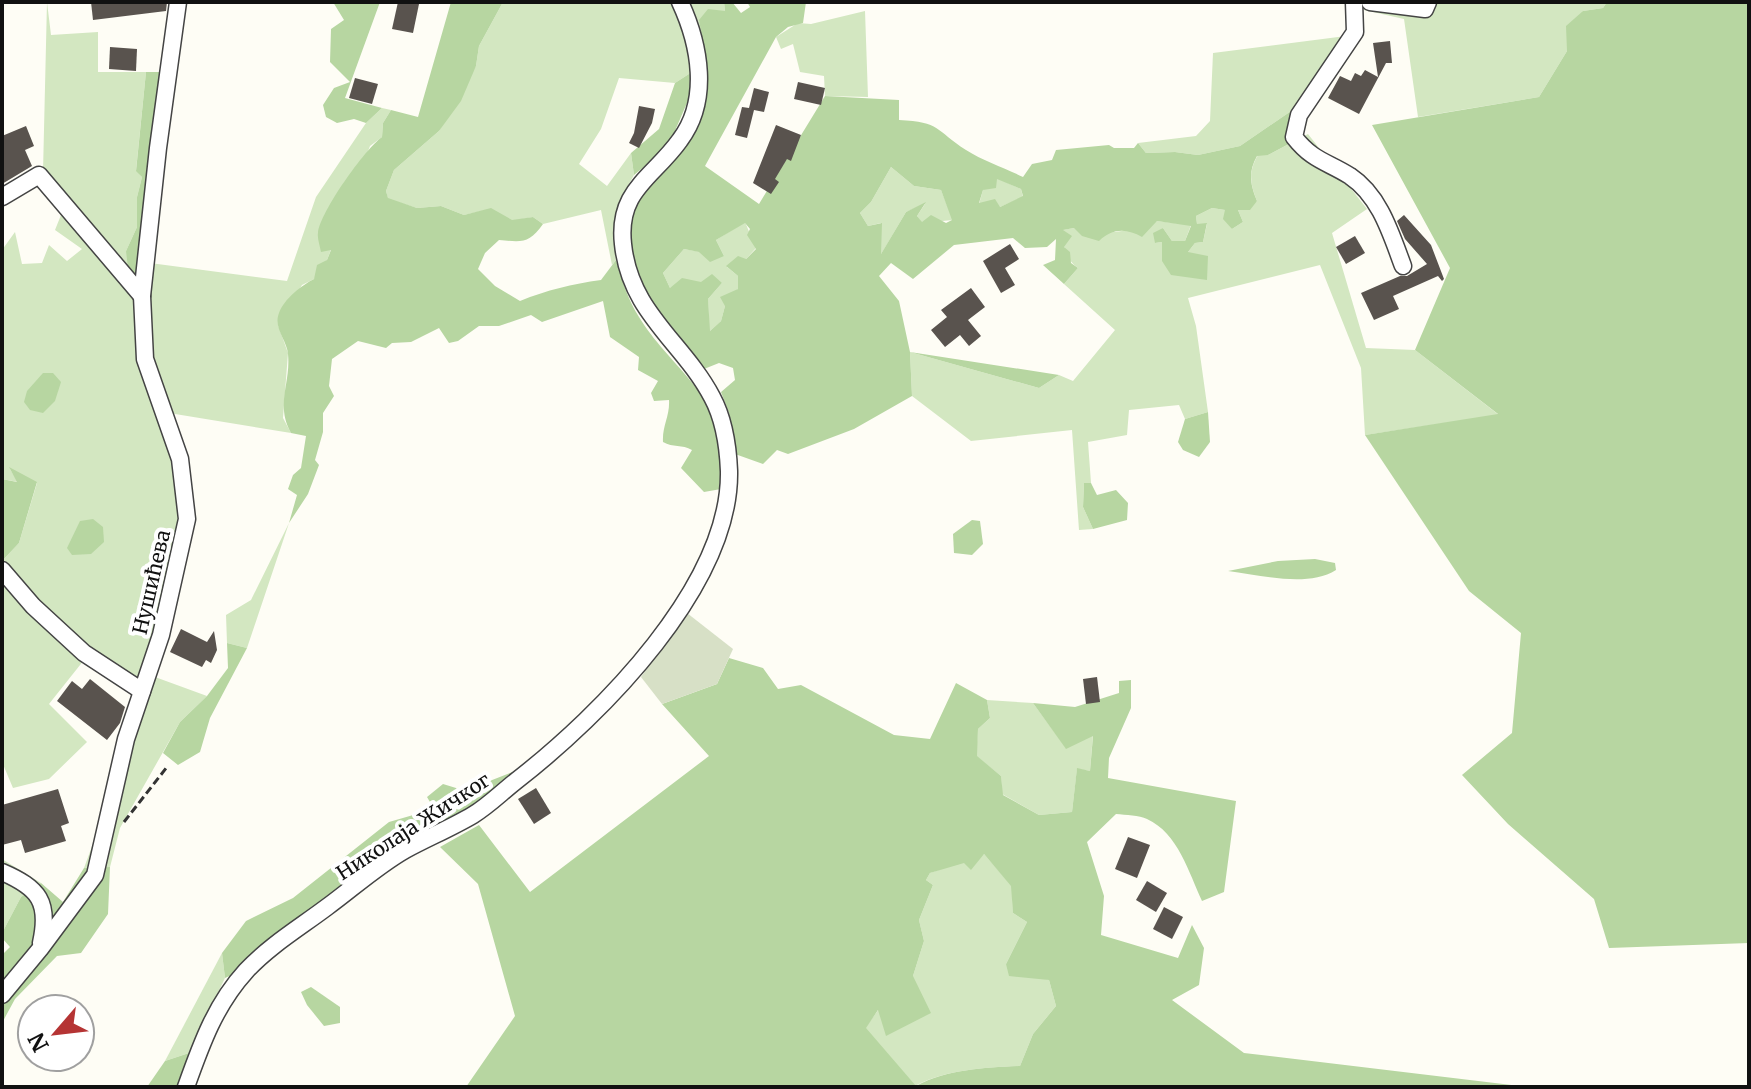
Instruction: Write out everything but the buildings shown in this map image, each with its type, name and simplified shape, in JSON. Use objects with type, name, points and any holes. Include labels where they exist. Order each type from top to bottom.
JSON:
[{"type":"street","name":"Нушићева","points":[[2,995],[95,875],[126,739],[161,635],[187,519],[180,459],[145,359],[142,296],[159,134],[178,2]]},
{"type":"street","name":"Николаја Жичког","points":[[186,1087],[202,1040],[219,1006],[244,973],[373,872],[402,852],[474,814],[569,738],[635,668],[682,604],[706,564],[721,526],[729,487],[728,453],[722,423],[711,395],[650,316],[635,289],[624,257],[622,229],[631,195],[681,140],[696,102],[699,84],[697,50],[680,2]]},
{"type":"street","points":[[1354,2],[1355,32],[1299,115],[1294,137],[1308,155],[1351,177],[1371,195],[1388,226],[1403,266]]},
{"type":"street","points":[[1370,2],[1425,9],[1428,2]]},
{"type":"street","points":[[2,197],[39,175],[142,296]]},
{"type":"street","points":[[2,570],[33,606],[84,653],[142,691]]},
{"type":"street","points":[[2,872],[29,885],[38,896],[46,920],[40,949]]},
{"type":"path","points":[[119,828],[167,767]]},
{"type":"green space","points":[[47,2],[51,35],[98,32],[98,72],[146,72],[136,170],[142,177],[137,197],[137,227],[126,251],[150,263],[287,281],[316,197],[366,123],[382,108],[391,110],[383,123],[382,137],[370,146],[327,260],[314,279],[302,285],[278,325],[288,353],[283,418],[291,433],[169,413],[192,520],[155,677],[207,696],[180,722],[120,828],[110,867],[84,868],[154,679],[137,693],[84,660],[49,704],[87,742],[49,779],[13,788],[2,762],[2,561],[19,543],[37,483],[10,469],[18,482],[2,479],[2,250],[15,232],[22,264],[42,263],[49,245],[67,261],[82,249],[55,230],[67,200],[43,172]]},
{"type":"green space","points":[[333,2],[380,2],[345,98],[382,108],[366,123],[354,119],[337,123],[326,117],[323,105],[334,88],[350,82],[330,62],[331,29],[344,20]]},
{"type":"green space","points":[[451,2],[503,2],[479,46],[476,66],[461,101],[439,131],[394,170],[386,191],[388,198],[417,208],[441,206],[464,215],[491,208],[512,220],[533,217],[543,224],[524,240],[499,240],[485,253],[478,269],[495,286],[520,301],[560,288],[601,280],[616,260],[628,297],[639,317],[690,380],[711,412],[719,430],[723,452],[721,489],[704,492],[681,468],[692,450],[663,442],[669,400],[654,401],[651,393],[658,381],[638,370],[639,357],[610,337],[603,301],[542,322],[531,315],[499,326],[479,326],[458,341],[449,343],[439,328],[411,342],[392,343],[386,348],[358,341],[332,359],[329,386],[334,396],[323,413],[323,432],[315,460],[319,465],[308,494],[289,523],[297,495],[288,489],[293,475],[301,468],[306,436],[291,433],[286,423],[284,403],[288,354],[279,329],[279,313],[294,293],[314,279],[317,265],[327,260],[331,250],[321,252],[318,235],[326,211],[365,154],[382,137],[383,123],[391,110],[418,117]]},
{"type":"green space","points":[[503,2],[724,2],[725,11],[700,20],[704,48],[692,72],[675,83],[619,78],[601,129],[579,164],[607,186],[631,153],[634,175],[617,216],[616,260],[612,265],[601,210],[543,224],[533,217],[512,221],[491,209],[464,215],[441,206],[417,208],[388,199],[386,191],[394,170],[439,131],[476,66],[479,46]]},
{"type":"green space","points":[[724,2],[732,2],[741,13],[750,7],[747,2],[806,2],[803,23],[788,27],[776,37],[705,166],[759,204],[825,96],[899,100],[899,120],[937,128],[973,154],[1023,177],[1032,164],[1052,160],[1056,150],[1109,145],[1134,148],[1138,143],[1146,153],[1198,155],[1240,146],[1297,107],[1302,137],[1268,155],[1257,156],[1251,178],[1257,201],[1250,210],[1238,210],[1243,222],[1232,229],[1223,219],[1225,210],[1212,208],[1196,216],[1197,224],[1207,223],[1203,242],[1195,243],[1188,252],[1208,256],[1207,280],[1171,275],[1162,261],[1162,242],[1155,243],[1153,233],[1163,228],[1172,241],[1185,241],[1191,226],[1157,221],[1142,237],[1120,231],[1099,241],[1082,236],[1074,228],[1063,230],[1072,236],[1064,247],[1070,252],[1071,263],[1078,268],[1064,284],[1043,265],[1055,260],[1056,239],[1047,247],[1025,248],[1013,238],[954,245],[913,279],[891,263],[879,276],[899,301],[910,352],[912,396],[854,429],[788,454],[777,450],[763,464],[735,454],[729,413],[721,392],[735,380],[733,368],[719,363],[704,369],[642,295],[626,231],[632,201],[696,130],[706,85],[693,89],[668,147],[634,175],[631,153],[659,129],[675,83],[692,72],[704,48],[699,20],[708,9],[725,11]],"holes":[[[891,167],[914,186],[941,190],[952,220],[946,223],[931,215],[922,222],[917,216],[926,202],[906,212],[881,254],[882,223],[868,226],[860,213],[871,202]],[[997,179],[1021,189],[1023,196],[1000,207],[995,199],[979,203],[983,190],[996,188]],[[745,223],[750,229],[747,235],[756,249],[746,259],[738,256],[726,266],[738,276],[738,289],[720,297],[725,306],[721,321],[710,331],[708,299],[722,283],[712,274],[701,282],[682,278],[670,288],[663,273],[684,249],[699,252],[710,262],[724,256],[716,240]]]},
{"type":"green space","points":[[1364,2],[1607,2],[1603,8],[1583,11],[1567,51],[1539,97],[1418,117],[1404,19],[1364,10]]},
{"type":"green space","points":[[1607,2],[1749,2],[1749,943],[1609,948],[1594,899],[1508,824],[1462,775],[1512,733],[1521,633],[1469,591],[1365,435],[1498,414],[1415,350],[1450,268],[1372,125],[1539,97],[1567,51],[1566,26],[1583,11],[1603,8]]},
{"type":"green space","points":[[865,11],[868,97],[825,96],[824,76],[800,72],[793,44],[781,49],[776,37],[798,23],[811,24]]},
{"type":"green space","points":[[1346,36],[1297,107],[1240,146],[1198,155],[1146,153],[1138,143],[1196,136],[1210,121],[1213,53]]},
{"type":"green space","points":[[146,72],[163,72],[141,279],[129,276],[126,251],[137,227],[137,197],[142,177],[136,171]]},
{"type":"green space","points":[[1308,134],[1367,209],[1332,233],[1366,348],[1415,350],[1499,415],[1365,435],[1361,368],[1320,265],[1188,298],[1196,326],[1208,412],[1185,419],[1179,405],[1129,410],[1127,435],[1088,442],[1091,483],[1084,483],[1083,507],[1093,529],[1079,530],[1072,430],[971,441],[912,396],[910,352],[1039,388],[1059,375],[1073,381],[1115,330],[1064,284],[1078,268],[1067,256],[1062,230],[1074,228],[1106,233],[1130,230],[1157,221],[1191,225],[1185,241],[1172,241],[1163,228],[1155,243],[1162,242],[1188,252],[1195,243],[1203,242],[1207,224],[1197,224],[1196,216],[1212,208],[1225,210],[1232,229],[1243,222],[1238,210],[1257,201],[1251,178],[1258,155],[1268,155]]},
{"type":"green space","points":[[891,167],[914,186],[941,190],[953,220],[922,223],[917,216],[925,204],[906,212],[880,256],[881,223],[868,226],[860,213],[871,202]]},
{"type":"green space","points":[[997,178],[1021,189],[1023,197],[1000,207],[979,204],[983,190]]},
{"type":"green space","points":[[745,222],[756,248],[746,259],[727,267],[738,276],[738,289],[725,306],[721,321],[709,332],[708,299],[722,283],[701,282],[670,288],[663,273],[684,249],[724,256],[716,240]]},
{"type":"green space","points":[[910,352],[1059,375],[1039,388]]},
{"type":"green space","points":[[43,373],[53,373],[61,382],[55,401],[43,413],[30,410],[24,402],[27,391]]},
{"type":"green space","points":[[1208,412],[1210,442],[1199,457],[1183,450],[1178,442],[1185,419]]},
{"type":"green space","points":[[9,467],[37,482],[19,543],[2,561],[2,479],[17,482]]},
{"type":"green space","points":[[1084,483],[1091,483],[1097,495],[1116,490],[1128,503],[1127,520],[1093,529],[1083,507]]},
{"type":"green space","points":[[93,519],[103,527],[104,542],[91,554],[72,555],[67,548],[80,521]]},
{"type":"green space","points":[[972,520],[980,521],[983,544],[972,555],[954,553],[953,534]]},
{"type":"green space","points":[[289,523],[247,648],[227,643],[226,615],[251,600]]},
{"type":"green space","points":[[1315,559],[1335,563],[1336,570],[1298,579],[1228,571],[1278,561]]},
{"type":"green space","points":[[687,613],[733,649],[717,684],[662,704],[641,677]]},
{"type":"green space","points":[[227,643],[247,648],[210,718],[200,752],[178,765],[163,753],[180,722],[207,696],[228,668]]},
{"type":"green space","points":[[729,658],[763,668],[778,689],[801,685],[894,735],[930,739],[956,683],[987,700],[990,718],[978,729],[977,756],[1001,776],[1003,795],[1039,815],[1072,812],[1077,768],[1090,771],[1093,736],[1066,749],[1033,703],[1075,707],[1119,693],[1119,681],[1131,680],[1131,708],[1109,758],[1108,778],[1236,801],[1224,892],[1202,901],[1175,844],[1158,825],[1147,819],[1116,814],[1087,842],[1104,896],[1101,935],[1178,958],[1192,925],[1204,948],[1199,985],[1172,1000],[1244,1053],[1529,1087],[466,1087],[515,1016],[478,884],[440,847],[479,825],[530,892],[709,756],[662,704],[717,684]],"holes":[[[984,854],[1011,886],[1013,913],[1027,922],[1006,964],[1009,976],[1049,980],[1056,1006],[1033,1034],[1020,1066],[953,1073],[916,1086],[866,1028],[878,1010],[886,1036],[931,1013],[913,976],[924,941],[919,920],[933,885],[926,880],[930,873],[964,863],[971,870]]]},
{"type":"green space","points":[[987,700],[1033,703],[1066,748],[1093,734],[1090,771],[1077,769],[1072,812],[1039,815],[1002,794],[1001,776],[976,756],[978,729],[990,718]]},
{"type":"green space","points":[[520,769],[469,813],[265,960],[225,978],[222,953],[246,921],[293,898],[389,822],[434,809],[427,797],[443,784],[456,788],[459,793]]},
{"type":"green space","points":[[984,854],[1012,886],[1013,913],[1027,922],[1006,964],[1049,980],[1056,1006],[1033,1034],[1020,1066],[953,1073],[915,1086],[865,1028],[879,1009],[913,976],[924,941],[919,920],[933,885],[926,880],[930,873]]},
{"type":"green space","points":[[2,859],[41,883],[21,897],[2,933]]},
{"type":"green space","points":[[110,867],[108,914],[81,953],[57,956],[21,993],[16,993],[2,1023],[2,955],[10,947],[2,938],[2,933],[21,897],[41,883],[63,902],[84,868]]},
{"type":"green space","points":[[222,953],[225,978],[189,1053],[165,1061]]},
{"type":"green space","points":[[311,987],[340,1007],[340,1023],[324,1026],[307,1005],[301,992]]},
{"type":"green space","points":[[189,1053],[180,1087],[147,1087],[165,1061]]}]
